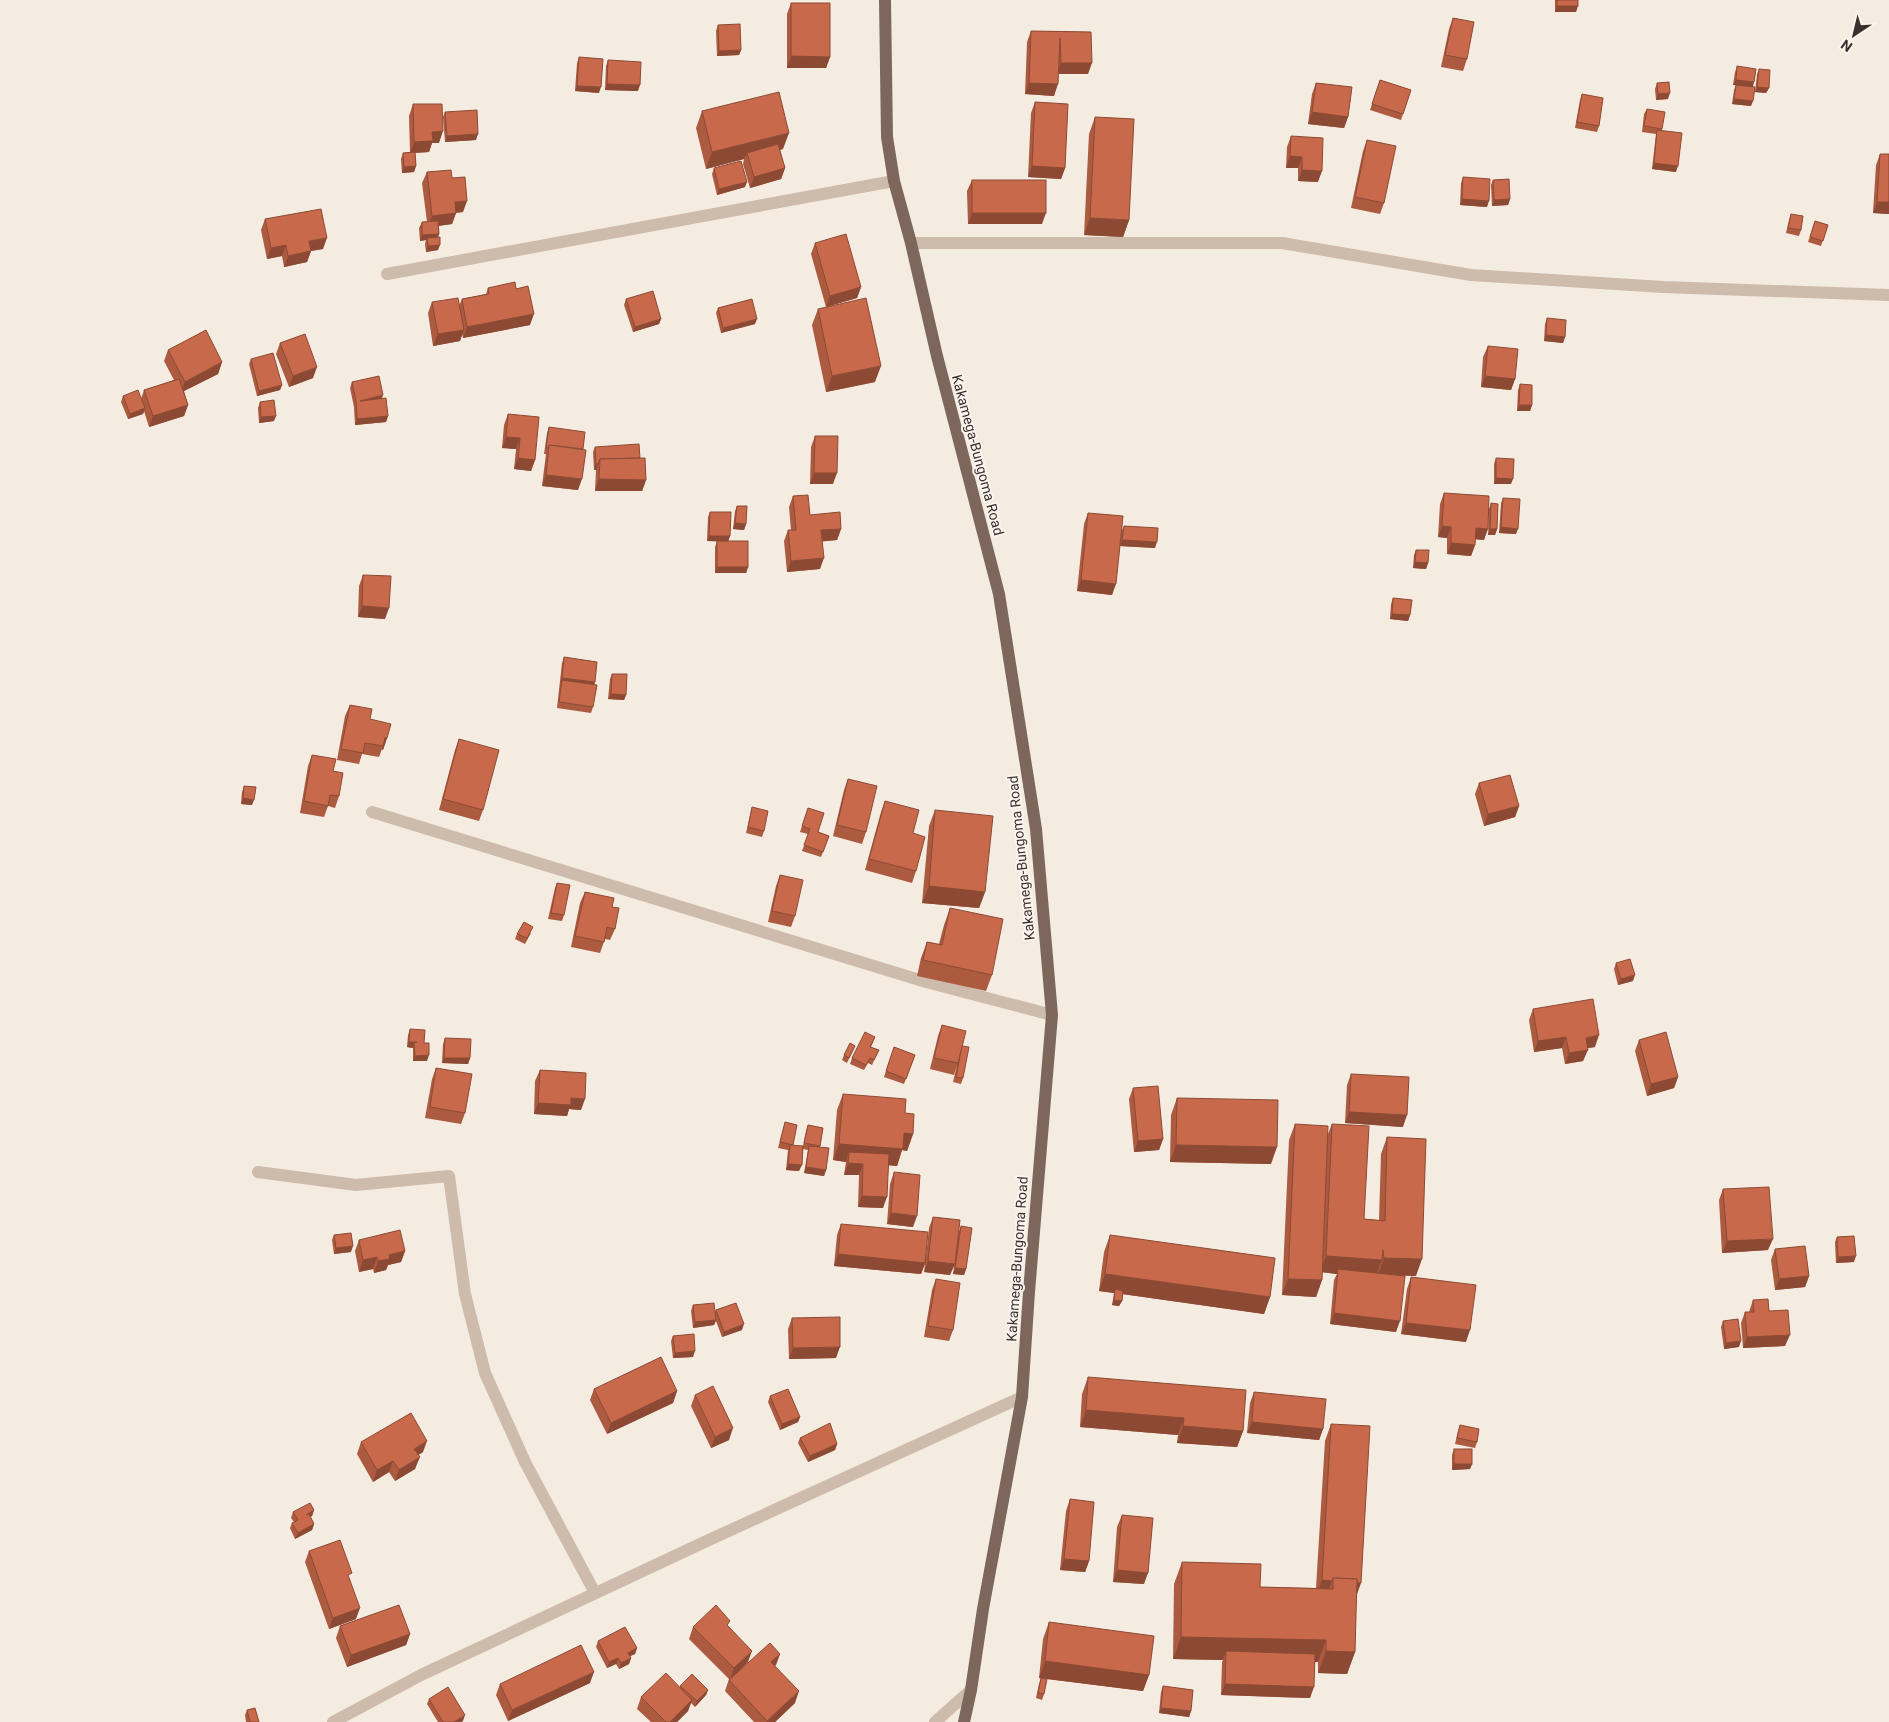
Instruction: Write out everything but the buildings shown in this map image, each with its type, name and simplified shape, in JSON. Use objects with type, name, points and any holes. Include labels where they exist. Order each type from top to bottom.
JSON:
[{"type":"main road","name":"Kakamega-Bungoma Road","points":[[885,0],[887,137],[894,181],[999,594],[1036,829],[1052,1015],[1022,1397],[964,1722]]},
{"type":"street","points":[[386,274],[894,181]]},
{"type":"street","points":[[911,243],[1282,243],[1471,275],[1663,287],[1889,295]]},
{"type":"street","points":[[372,812],[926,982],[1052,1015]]},
{"type":"street","points":[[258,1172],[356,1185],[449,1176],[465,1294],[485,1373],[525,1462],[595,1593]]},
{"type":"street","points":[[334,1722],[421,1675],[1022,1397]]},
{"type":"street","points":[[935,1722],[971,1690]]}]
